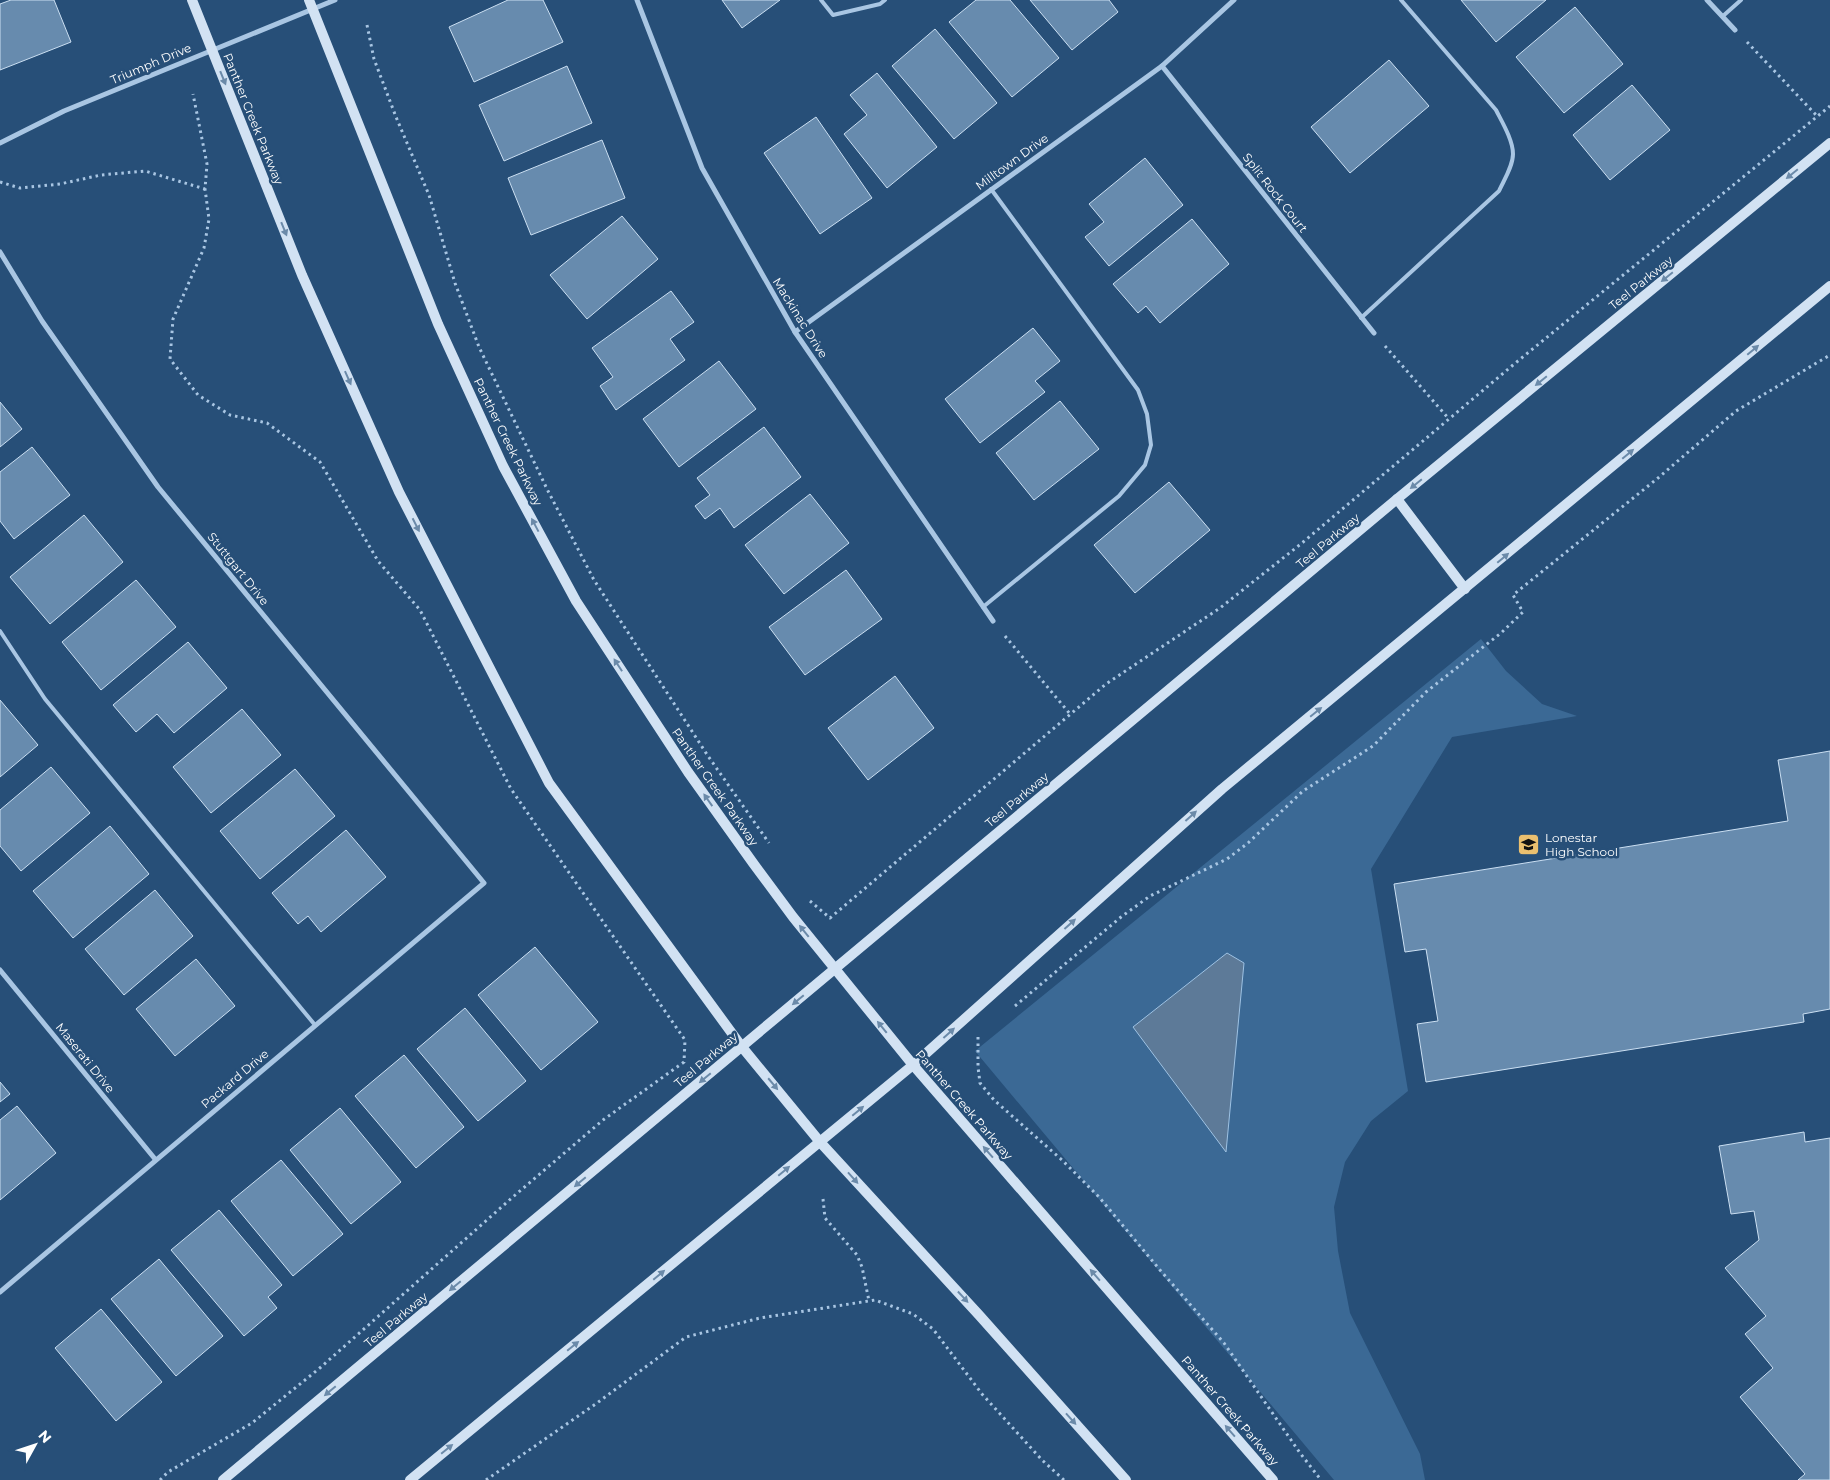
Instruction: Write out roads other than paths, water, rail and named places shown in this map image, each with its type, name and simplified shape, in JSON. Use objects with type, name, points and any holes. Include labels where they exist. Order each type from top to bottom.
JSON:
[{"type":"main road","name":"Panther Creek Parkway","points":[[192,0],[302,275],[399,492],[549,783],[742,1047],[820,1142],[979,1315],[1126,1480]]},
{"type":"main road","name":"Panther Creek Parkway","points":[[311,5],[438,324],[503,466],[576,601],[688,772],[753,863],[835,968],[913,1065],[1273,1480]]},
{"type":"main road","name":"Teel Parkway","points":[[223,1480],[1397,499],[1830,143]]},
{"type":"main road","points":[[410,1480],[913,1065],[1222,788],[1830,286]]},
{"type":"main road","points":[[1397,499],[1465,589]]},
{"type":"street","name":"Triumph Drive","points":[[0,143],[64,112],[212,50],[311,5],[335,0]]},
{"type":"street","name":"Mackinac Drive","points":[[637,0],[702,168],[795,332],[993,620]]},
{"type":"street","name":"Milltown Drive","points":[[795,332],[1162,66],[1234,0]]},
{"type":"street","points":[[1707,0],[1735,30]]},
{"type":"street","name":"Split Rock Court","points":[[1162,66],[1374,333]]},
{"type":"street","name":"Stuttgart Drive","points":[[0,252],[42,321],[158,488],[484,883]]},
{"type":"street","name":"Packard Drive","points":[[0,1292],[484,883]]},
{"type":"street","name":"Maserati Drive","points":[[0,970],[156,1159]]},
{"type":"lane","points":[[821,0],[833,14],[880,4],[885,0]]},
{"type":"lane","points":[[1361,318],[1499,191],[1509,171],[1513,154],[1506,130],[1496,110],[1401,0]]},
{"type":"lane","points":[[1723,16],[1741,0]]},
{"type":"lane","points":[[983,607],[1119,496],[1145,465],[1151,445],[1147,414],[1138,390],[991,189]]},
{"type":"lane","points":[[0,631],[45,699],[315,1025]]},
{"type":"place","name":"Lonestar High School","points":[[1529,845]]}]
